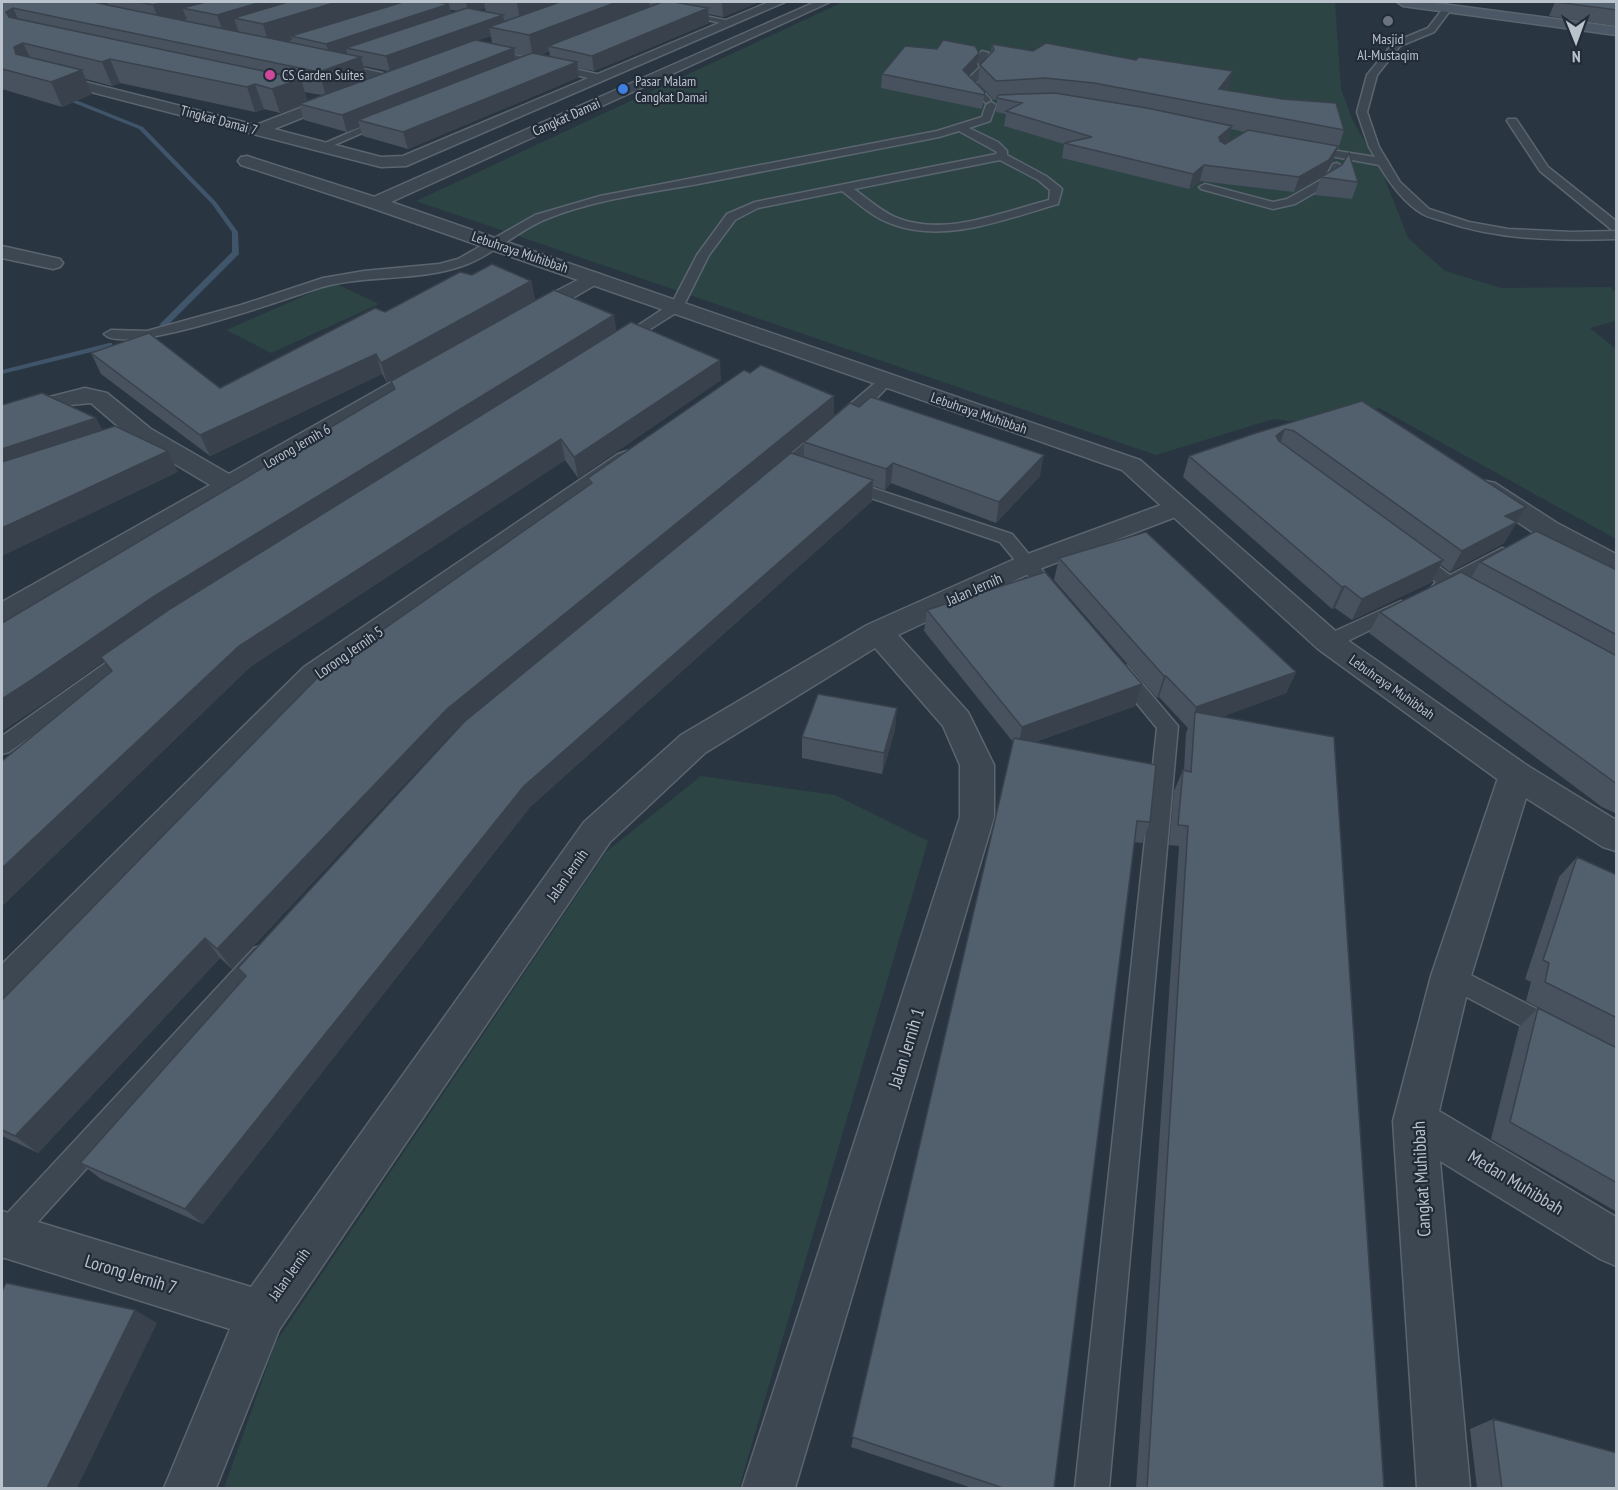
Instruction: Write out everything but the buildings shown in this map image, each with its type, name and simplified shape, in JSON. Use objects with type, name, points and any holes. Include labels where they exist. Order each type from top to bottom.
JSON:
[{"type":"main road","points":[[1403,2],[1617,32]]},
{"type":"street","name":"Cangkat Damai","points":[[406,161],[779,2]]},
{"type":"street","name":"Cangkat Damai","points":[[375,203],[824,2]]},
{"type":"street","points":[[473,49],[494,41]]},
{"type":"street","points":[[258,130],[397,77],[305,60]]},
{"type":"street","name":"Tingkat Damai 7","points":[[33,72],[381,162],[406,161]]},
{"type":"street","name":"Lebuhraya Muhibbah","points":[[247,161],[676,306],[1131,465],[1329,642],[1516,775],[1617,837]]},
{"type":"street","points":[[2,252],[53,263]]},
{"type":"street","points":[[510,325],[593,278]]},
{"type":"street","name":"Lorong Jernih 6","points":[[2,615],[426,372]]},
{"type":"street","points":[[2,416],[85,395],[99,398],[131,438],[229,484]]},
{"type":"street","name":"Lorong Jernih 5","points":[[2,990],[315,675],[649,444]]},
{"type":"street","points":[[1467,477],[1531,538],[1617,565]]},
{"type":"street","name":"Jalan Jernih","points":[[190,1488],[261,1314],[597,832],[693,744],[878,632],[1027,564],[1177,507]]},
{"type":"street","name":"Jalan Jernih 1","points":[[769,1488],[977,817],[977,765],[957,720],[878,632]]},
{"type":"street","name":"Cangkat Muhibbah","points":[[1443,1488],[1415,1121],[1451,976],[1516,775]]},
{"type":"street","name":"Medan Muhibbah","points":[[1415,1121],[1617,1243]]},
{"type":"street","name":"Lorong Jernih 7","points":[[3,1238],[261,1314]]},
{"type":"lane","points":[[624,2],[730,22]]},
{"type":"lane","points":[[643,18],[686,2]]},
{"type":"lane","points":[[1448,8],[1431,30],[1397,44],[1372,75],[1362,112],[1374,147],[1396,184],[1425,211],[1466,225],[1508,233],[1572,236],[1617,235]]},
{"type":"lane","points":[[473,49],[601,78]]},
{"type":"lane","points":[[509,71],[554,53]]},
{"type":"lane","points":[[111,334],[147,335],[246,308],[323,282],[364,274],[440,268],[462,262],[539,218],[600,199],[939,134],[986,118],[995,104],[969,83],[979,76],[985,67],[981,58],[985,53]]},
{"type":"lane","points":[[329,65],[350,58]]},
{"type":"lane","points":[[306,97],[328,102]]},
{"type":"lane","points":[[321,147],[398,115]]},
{"type":"lane","points":[[1512,121],[1544,169],[1617,227]]},
{"type":"lane","points":[[959,127],[994,144],[1002,151],[1001,156]]},
{"type":"lane","points":[[1298,148],[1383,162]]},
{"type":"lane","points":[[1205,187],[1272,206],[1291,202],[1331,179],[1343,155]]},
{"type":"lane","points":[[606,351],[676,306],[703,255],[731,217],[755,205],[843,186],[1001,156],[1042,178],[1056,189],[1054,202],[954,227],[925,228],[895,221],[843,186]]},
{"type":"lane","points":[[761,488],[872,396],[886,381]]},
{"type":"lane","points":[[788,465],[810,473]]},
{"type":"lane","points":[[832,480],[1006,538],[1066,609]]},
{"type":"lane","points":[[1329,642],[1424,596],[1531,538]]},
{"type":"lane","points":[[1401,548],[1449,583],[1480,600]]},
{"type":"lane","points":[[2,746],[146,644]]},
{"type":"lane","points":[[1092,1488],[1168,726],[1106,654]]},
{"type":"lane","points":[[3,1238],[279,939]]},
{"type":"lane","points":[[1451,976],[1575,1041]]},
{"type":"green space","points":[[843,2],[1335,2],[1341,89],[1353,121],[1383,174],[1408,238],[1445,271],[1501,288],[1610,287],[1616,292],[1616,321],[1590,328],[1616,349],[1616,539],[1379,408],[1316,425],[1274,419],[1156,455],[416,201]]},
{"type":"green space","points":[[334,283],[379,304],[271,353],[226,330]]},
{"type":"green space","points":[[701,776],[835,795],[928,841],[739,1488],[224,1488],[276,1342],[606,852]]},
{"type":"waterway","points":[[61,96],[141,128],[214,203],[235,232],[236,252],[163,325]]},
{"type":"waterway","points":[[2,372],[109,345]]},
{"type":"place","name":"Masjid Al-Mustaqim","points":[[1388,21]]},
{"type":"place","name":"CS Garden Suites","points":[[270,75]]},
{"type":"place","name":"Pasar Malam Cangkat Damai","points":[[623,89]]}]
